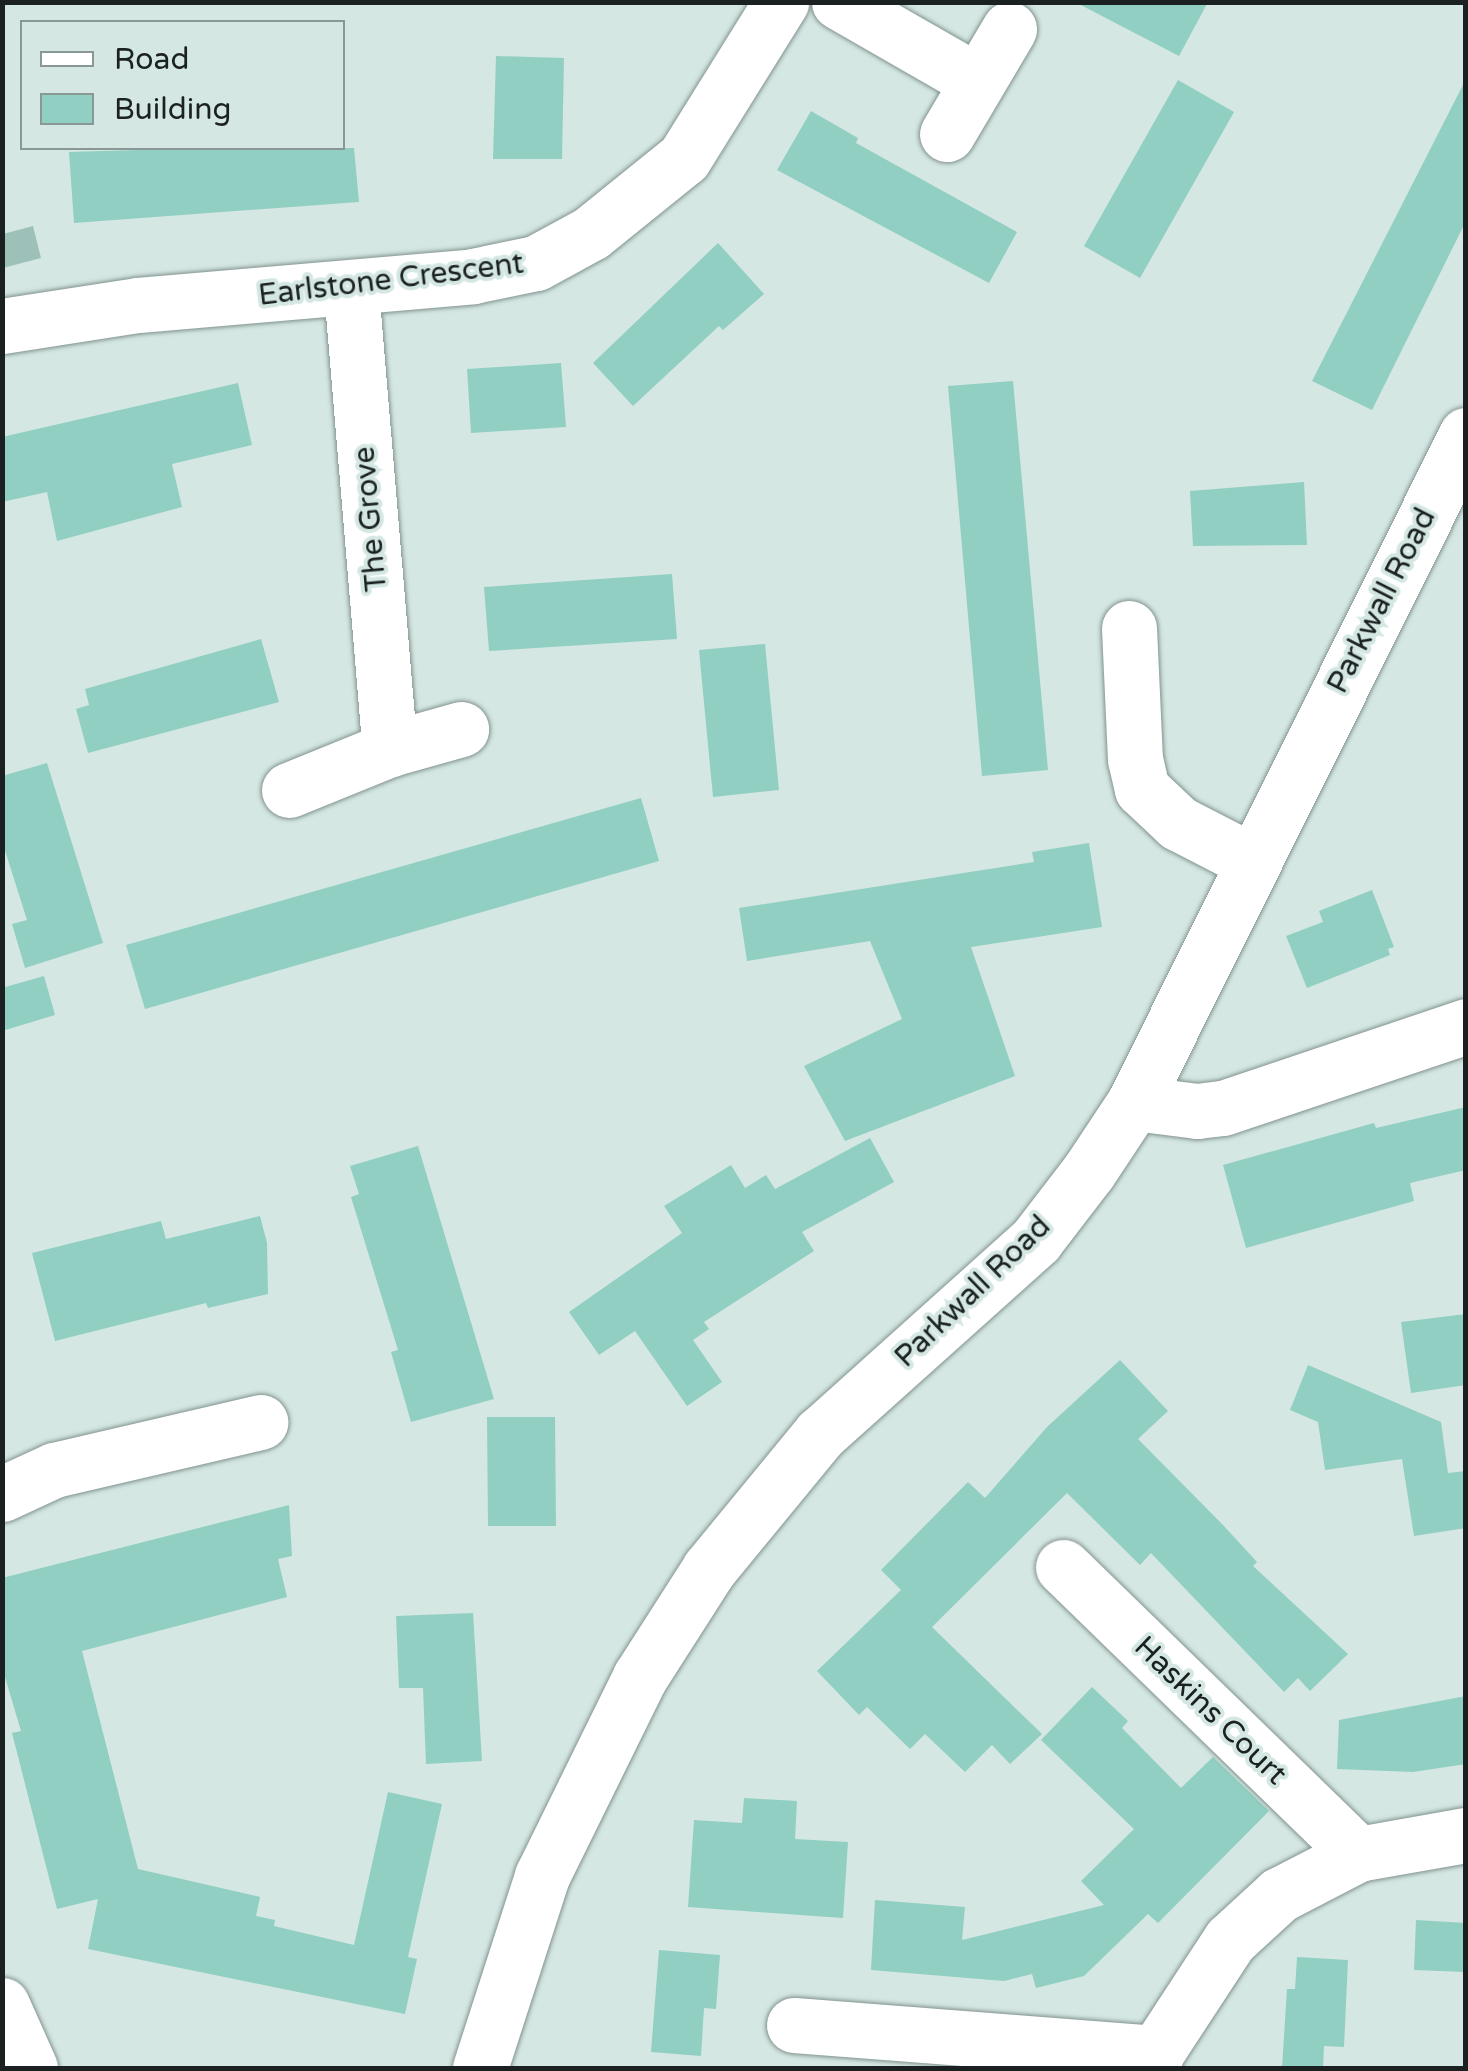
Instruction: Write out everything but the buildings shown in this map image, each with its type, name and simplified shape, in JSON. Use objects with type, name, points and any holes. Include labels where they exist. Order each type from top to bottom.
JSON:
[{"type":"street","name":"Earlstone Crescent","points":[[2,326],[138,305],[474,276],[536,263],[590,233],[684,158],[781,2]]},
{"type":"street","points":[[839,2],[977,81]]},
{"type":"street","points":[[947,134],[1009,29]]},
{"type":"street","name":"The Grove","points":[[351,289],[390,749]]},
{"type":"street","name":"Parkwall Road","points":[[480,2068],[542,1876],[582,1787],[640,1677],[710,1569],[820,1434],[1036,1240],[1134,1102],[1466,435]]},
{"type":"street","points":[[1129,628],[1135,759],[1142,789],[1178,823],[1252,861]]},
{"type":"street","points":[[290,790],[390,749],[461,729]]},
{"type":"street","points":[[1134,1102],[1196,1111],[1223,1108],[1466,1026]]},
{"type":"street","points":[[2,1494],[54,1470],[261,1422]]},
{"type":"street","name":"Haskins Court","points":[[1063,1567],[1358,1854]]},
{"type":"street","points":[[794,2025],[1155,2061],[1230,1940],[1279,1895],[1358,1854],[1466,1835]]},
{"type":"street","points":[[2,2005],[30,2068]]},
{"type":"green space","points":[[33,226],[41,258],[3,268],[3,234]]}]
